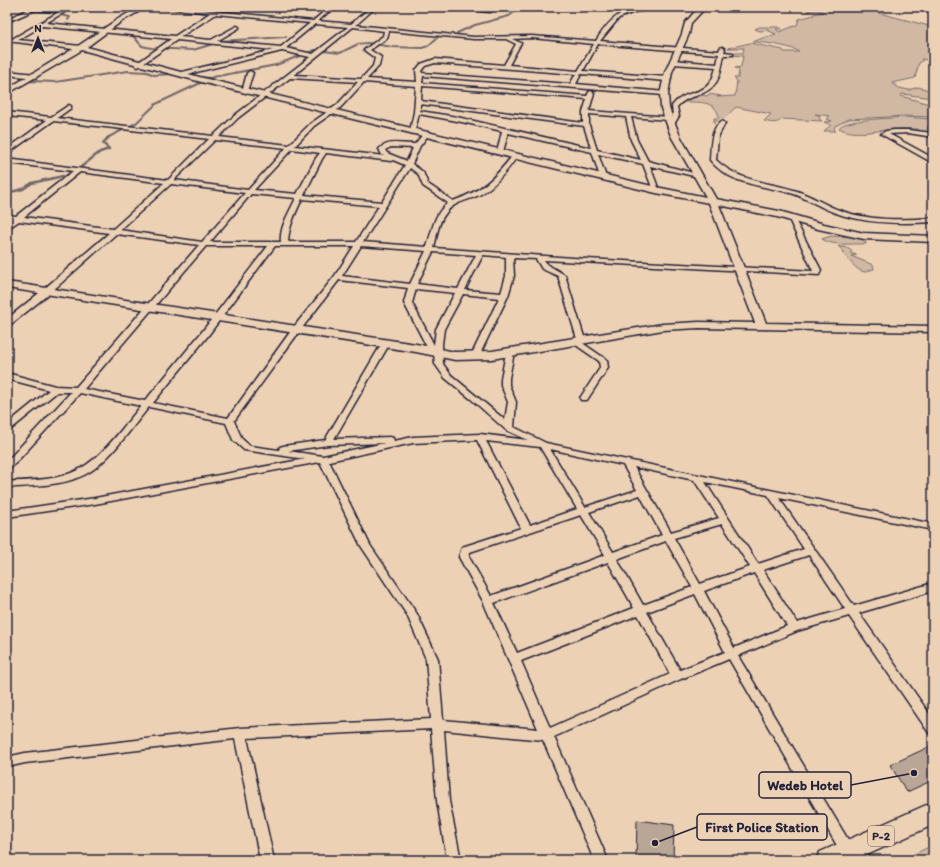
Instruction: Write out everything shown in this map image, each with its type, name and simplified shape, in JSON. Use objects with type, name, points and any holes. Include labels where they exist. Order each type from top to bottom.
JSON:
[{"type":"highway","name":"P-2","points":[[838,856],[933,813]]},
{"type":"street","points":[[21,7],[64,11]]},
{"type":"street","points":[[9,41],[70,7]]},
{"type":"street","points":[[7,92],[81,48],[104,31],[144,7]]},
{"type":"street","points":[[162,7],[195,9],[474,38],[507,39],[532,36],[678,50],[722,51],[731,54]]},
{"type":"street","points":[[138,65],[214,12],[224,7]]},
{"type":"street","points":[[317,7],[331,8]]},
{"type":"street","points":[[7,324],[114,232],[169,182],[212,139],[374,7]]},
{"type":"street","points":[[450,7],[490,11]]},
{"type":"street","points":[[620,7],[619,11],[622,14]]},
{"type":"street","points":[[572,86],[579,72],[610,24],[622,14],[662,7]]},
{"type":"street","points":[[703,7],[688,23],[688,33],[678,50],[667,79],[664,93],[669,121],[714,202],[742,270],[762,326]]},
{"type":"street","points":[[7,21],[33,8]]},
{"type":"street","points":[[180,74],[282,49],[331,8]]},
{"type":"street","points":[[40,24],[282,49],[306,53],[314,56]]},
{"type":"street","points":[[213,42],[237,27]]},
{"type":"street","points":[[7,467],[78,390],[204,244],[290,148],[322,117],[332,112],[376,66],[378,59],[367,50],[385,37],[387,29]]},
{"type":"street","points":[[505,67],[519,43],[507,39]]},
{"type":"street","points":[[9,41],[81,48],[138,65],[180,74],[263,96],[412,130],[656,190],[791,217],[822,227],[864,236],[933,239]]},
{"type":"street","points":[[586,112],[628,115],[669,121],[676,116],[674,107],[676,102],[684,97],[711,87],[714,82],[722,51]]},
{"type":"street","points":[[412,130],[417,112],[418,84],[420,74],[418,71],[423,65],[435,61],[667,79]]},
{"type":"street","points":[[673,62],[718,68],[726,67]]},
{"type":"street","points":[[541,84],[548,70]]},
{"type":"street","points":[[7,73],[35,76]]},
{"type":"street","points":[[244,91],[250,73]]},
{"type":"street","points":[[420,74],[664,93]]},
{"type":"street","points":[[290,76],[418,84],[589,98]]},
{"type":"street","points":[[592,88],[586,112],[586,125],[603,177]]},
{"type":"street","points":[[418,102],[586,125]]},
{"type":"street","points":[[7,152],[69,106]]},
{"type":"street","points":[[417,112],[505,130],[698,175]]},
{"type":"street","points":[[7,114],[394,159]]},
{"type":"street","points":[[628,115],[634,140],[646,164],[656,190]]},
{"type":"street","points":[[722,123],[715,137],[713,160],[718,167],[726,172],[757,184],[805,196],[828,208],[843,213],[887,220],[933,220]]},
{"type":"street","points":[[500,152],[505,130]]},
{"type":"street","points":[[933,135],[902,132],[887,132],[884,134],[933,162]]},
{"type":"street","points":[[323,459],[247,448],[238,440],[232,430],[230,421],[296,330],[337,278],[357,244],[409,164],[417,146],[426,134]]},
{"type":"street","points":[[417,146],[407,147],[396,144],[382,149],[384,154],[409,164],[421,173],[425,185],[452,203]]},
{"type":"street","points":[[286,241],[301,196],[318,158],[324,152]]},
{"type":"street","points":[[515,156],[501,175],[486,188],[471,197],[452,203],[443,210],[435,230],[430,249],[412,287],[408,303],[436,352],[440,368],[445,376],[509,428],[531,438],[543,446],[611,557],[677,676]]},
{"type":"street","points":[[7,161],[250,192],[383,204]]},
{"type":"street","points":[[7,227],[78,170]]},
{"type":"street","points":[[7,217],[204,244],[275,244],[286,241],[357,244],[509,256],[742,270],[816,272],[817,270],[791,217]]},
{"type":"street","points":[[7,485],[49,480],[80,473],[94,464],[147,404],[218,318],[275,244]]},
{"type":"street","points":[[436,352],[440,329],[480,254]]},
{"type":"street","points":[[475,356],[504,296],[510,276],[509,256]]},
{"type":"street","points":[[538,257],[545,267],[561,275],[567,292],[577,341],[603,360],[604,368],[584,398]]},
{"type":"street","points":[[337,278],[504,296]]},
{"type":"street","points":[[7,285],[436,352],[475,356],[510,353],[669,327],[762,326],[933,329]]},
{"type":"street","points":[[328,442],[386,344]]},
{"type":"street","points":[[509,428],[512,402],[505,385],[505,378],[510,353]]},
{"type":"street","points":[[7,376],[55,389],[78,390],[230,421]]},
{"type":"street","points":[[7,428],[55,389]]},
{"type":"street","points":[[274,451],[328,442],[480,437],[543,446],[933,527]]},
{"type":"street","points":[[480,437],[527,529]]},
{"type":"street","points":[[7,514],[95,501],[323,459],[413,440]]},
{"type":"street","points":[[323,459],[366,546],[412,614],[432,659],[443,801],[454,860]]},
{"type":"street","points":[[627,463],[698,588],[838,856]]},
{"type":"street","points":[[698,478],[794,628]]},
{"type":"street","points":[[601,860],[488,601],[464,557],[466,550],[643,491]]},
{"type":"street","points":[[771,493],[933,729]]},
{"type":"street","points":[[488,601],[669,536],[725,520]]},
{"type":"street","points":[[514,659],[698,588],[811,551]]},
{"type":"street","points":[[7,762],[25,758],[240,733],[436,724],[546,735],[677,676],[732,655],[794,628],[933,587]]},
{"type":"street","points":[[240,733],[267,860]]},
{"type":"shaded area","points":[[811,7],[868,7],[879,13],[933,27],[933,61],[921,59],[923,61],[919,63],[915,78],[892,83],[899,88],[909,90],[918,87],[933,91],[933,98],[902,94],[901,96],[933,105],[933,117],[906,116],[849,119],[835,126],[834,129],[836,131],[824,131],[831,125],[824,122],[832,121],[827,119],[830,116],[815,114],[820,116],[819,118],[822,121],[782,119],[778,122],[772,123],[764,121],[771,114],[736,107],[719,123],[716,120],[714,124],[714,118],[719,118],[718,112],[715,108],[711,105],[702,103],[685,102],[685,99],[696,94],[721,96],[717,97],[735,96],[737,81],[734,78],[738,78],[739,70],[735,68],[741,67],[743,56],[731,55],[727,53],[743,53],[744,48],[728,48],[750,43],[783,50],[784,52],[799,52],[791,48],[778,45],[753,42],[776,34],[769,31],[770,30],[760,31],[755,29],[759,27],[779,27],[782,29],[776,29],[779,32],[797,25],[799,19],[823,12],[816,10],[806,12],[811,9]]},
{"type":"shaded area","points":[[902,117],[933,119],[933,127],[928,126],[927,129],[931,130],[930,133],[921,132],[918,129],[904,129],[859,133],[845,131],[839,128],[843,125],[857,121]]},
{"type":"shaded area","points":[[831,236],[865,239],[866,244],[838,244],[822,239]]},
{"type":"shaded area","points":[[838,246],[852,251],[850,253],[857,255],[851,256],[873,265],[874,269],[865,272],[859,270],[843,254],[845,253]]},
{"type":"shaded area","points":[[933,845],[933,860],[902,860]]},
{"type":"building","points":[[933,745],[933,780],[907,792],[890,765]]},
{"type":"building","points":[[637,820],[674,825],[673,860],[636,860]]},
{"type":"waterway","points":[[457,33],[475,25],[509,16],[516,11],[533,7]]},
{"type":"waterway","points":[[60,15],[70,17],[68,20]]},
{"type":"waterway","points":[[94,28],[100,28]]},
{"type":"waterway","points":[[125,33],[134,37],[142,46],[151,48],[193,50],[213,44]]},
{"type":"waterway","points":[[211,78],[276,65],[315,50],[340,53],[358,44],[368,43],[392,47],[422,48],[428,46],[439,36]]},
{"type":"waterway","points":[[220,41],[286,37]]},
{"type":"waterway","points":[[7,84],[32,81],[55,82],[128,71],[147,72],[154,75],[174,74]]},
{"type":"waterway","points":[[198,77],[211,78]]},
{"type":"waterway","points":[[107,138],[136,123],[156,104],[211,78]]},
{"type":"waterway","points":[[81,167],[100,152],[109,149],[103,143],[109,137]]},
{"type":"waterway","points":[[7,193],[23,189],[32,183],[63,176]]},
{"type":"place","name":"Wedeb Hotel","points":[[914,773]]},
{"type":"place","name":"First Police Station","points":[[655,843]]}]
